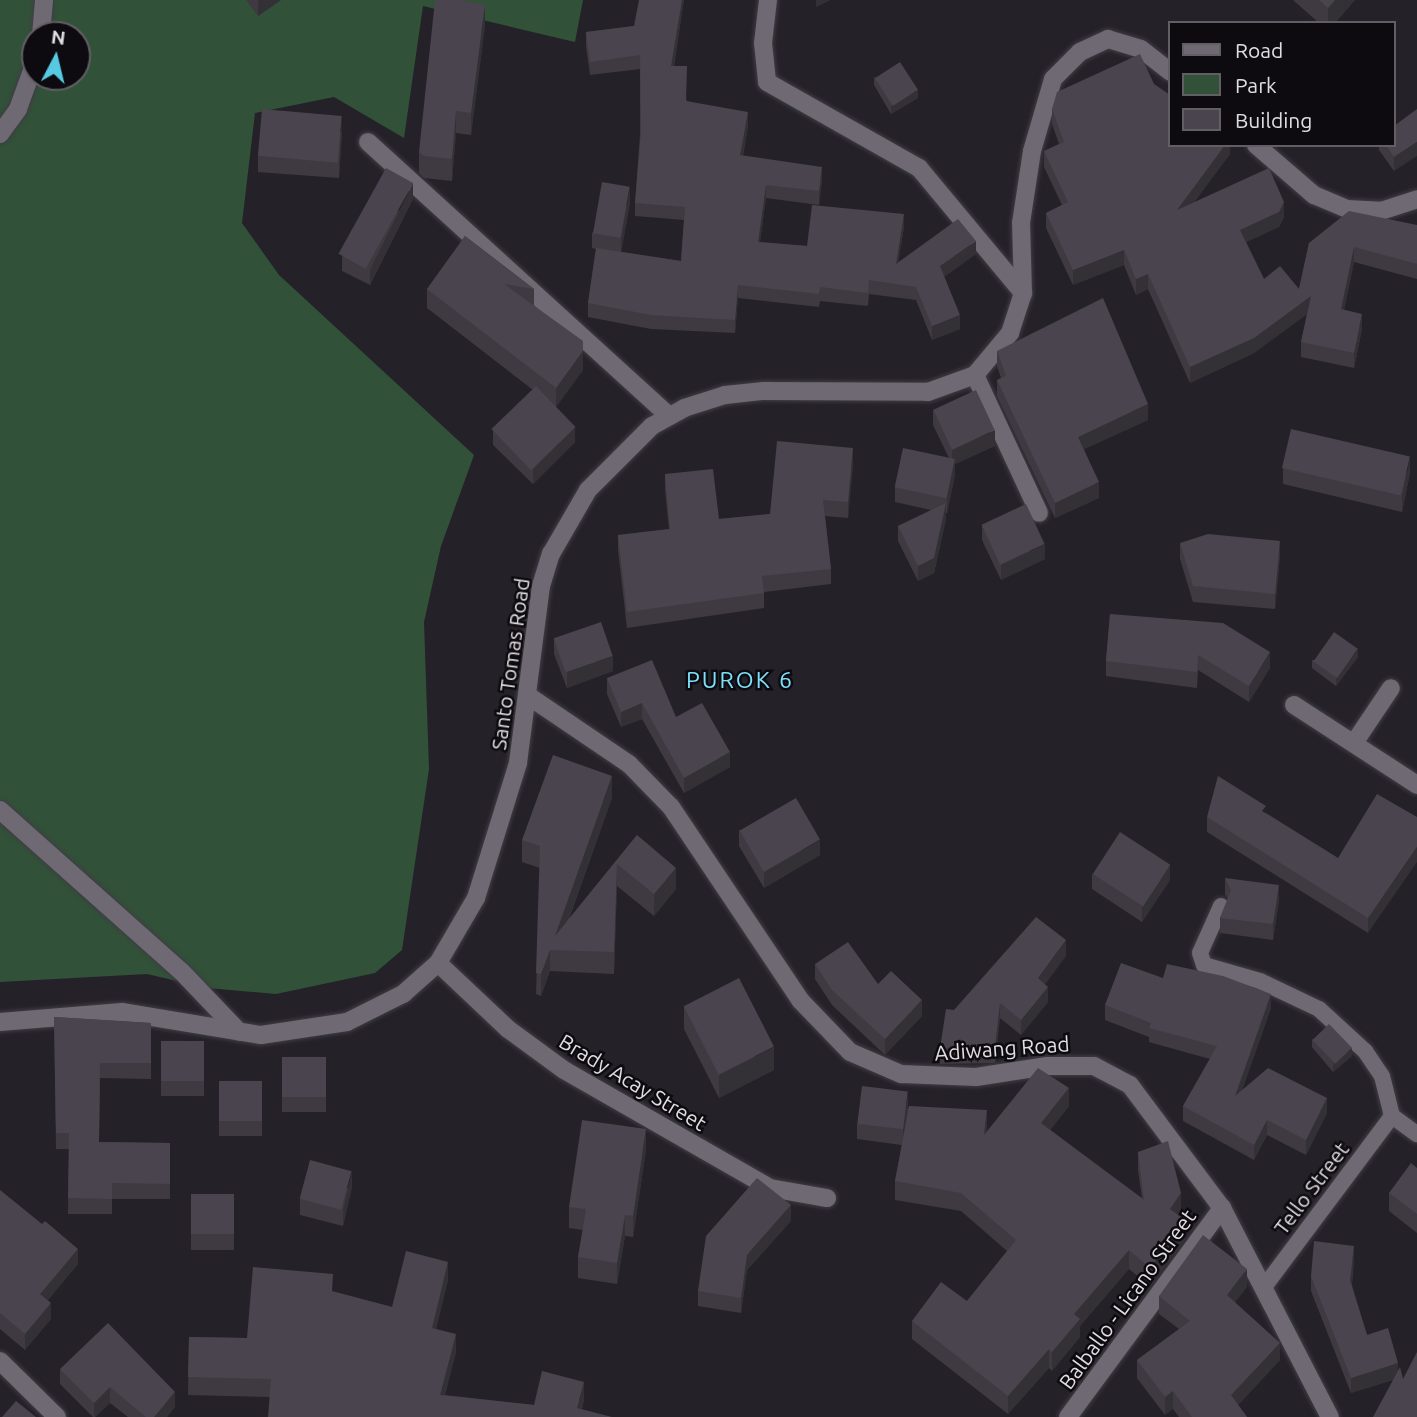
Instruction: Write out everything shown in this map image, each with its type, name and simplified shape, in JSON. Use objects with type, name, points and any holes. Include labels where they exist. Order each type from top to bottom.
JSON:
[{"type":"street","points":[[42,21],[44,0]]},
{"type":"street","points":[[768,0],[763,43],[767,82],[919,168],[1023,293]]},
{"type":"street","points":[[1039,513],[975,375],[1010,333],[1023,293],[1021,223],[1032,151],[1053,79],[1080,52],[1108,39],[1141,48],[1168,70]]},
{"type":"street","points":[[0,134],[18,109],[25,91]]},
{"type":"street","points":[[368,142],[669,416]]},
{"type":"street","points":[[1258,147],[1314,195],[1347,209],[1381,211],[1417,199]]},
{"type":"street","name":"Santo Tomas Road","points":[[0,1021],[122,1012],[239,1032],[308,1031],[347,1022],[403,994],[438,963],[477,898],[508,807],[527,695],[541,586],[551,554],[588,490],[618,456],[669,416],[725,395],[785,390],[928,392],[975,375]]},
{"type":"street","points":[[1354,743],[1391,688]]},
{"type":"street","name":"Adiwang Road","points":[[527,695],[629,764],[671,807],[800,1000],[850,1052],[901,1074],[946,1078],[1073,1065],[1113,1073],[1130,1086],[1222,1208],[1331,1417]]},
{"type":"street","points":[[1294,705],[1417,785]]},
{"type":"street","points":[[0,810],[198,986],[239,1032]]},
{"type":"street","name":"Brady Acay Street","points":[[438,963],[508,1029],[564,1070],[770,1188],[827,1198]]},
{"type":"street","name":"Balballo - Licano Street","points":[[1068,1417],[1222,1208]]},
{"type":"street","points":[[0,1361],[57,1417]]},
{"type":"lane","points":[[1221,906],[1200,953],[1204,965],[1260,981],[1319,1009],[1365,1051],[1382,1076],[1392,1116],[1417,1134]]},
{"type":"lane","name":"Tello Street","points":[[1265,1286],[1392,1116]]},
{"type":"green space","points":[[0,0],[583,0],[575,42],[423,6],[404,138],[334,97],[255,113],[242,223],[279,275],[474,455],[441,546],[424,622],[429,769],[402,950],[375,973],[276,994],[207,988],[147,974],[0,982]]},
{"type":"building","points":[[435,0],[485,4],[471,113],[456,111],[452,159],[424,156],[419,152]]},
{"type":"building","points":[[639,0],[682,0],[671,66],[687,66],[686,101],[748,112],[740,155],[822,167],[819,191],[766,185],[758,242],[807,246],[812,205],[904,214],[896,264],[958,219],[976,241],[940,266],[960,315],[932,326],[916,287],[869,280],[868,293],[820,287],[819,294],[738,285],[735,320],[651,315],[588,303],[596,248],[681,261],[685,207],[635,203],[641,132],[640,55],[590,62],[586,32],[634,26]]},
{"type":"building","points":[[1319,0],[1335,0],[1328,8]]},
{"type":"building","points":[[1140,54],[1154,84],[1168,94],[1168,147],[1224,147],[1177,210],[1269,168],[1284,202],[1279,212],[1240,230],[1264,279],[1280,266],[1299,289],[1309,243],[1349,211],[1417,225],[1417,264],[1354,247],[1341,309],[1362,314],[1354,353],[1301,342],[1311,296],[1254,338],[1190,367],[1148,274],[1136,279],[1124,250],[1073,270],[1046,213],[1068,202],[1044,151],[1064,142],[1052,109],[1057,92]]},
{"type":"building","points":[[900,62],[918,90],[893,106],[875,78]]},
{"type":"building","points":[[262,109],[342,116],[338,163],[258,156]]},
{"type":"building","points":[[1417,109],[1417,142],[1394,157],[1387,147],[1396,147],[1396,125]]},
{"type":"building","points":[[386,168],[413,183],[366,269],[338,254]]},
{"type":"building","points":[[602,182],[630,187],[621,238],[593,233]]},
{"type":"building","points":[[465,236],[534,289],[504,284],[583,341],[583,351],[556,388],[427,289]]},
{"type":"building","points":[[1103,298],[1148,404],[1078,437],[1099,482],[1055,503],[997,380],[1006,376],[997,351]]},
{"type":"building","points":[[536,386],[576,427],[531,470],[491,429]]},
{"type":"building","points":[[976,390],[995,430],[952,450],[933,410]]},
{"type":"building","points":[[1291,429],[1410,456],[1401,495],[1282,468]]},
{"type":"building","points":[[777,441],[853,448],[848,502],[823,500],[831,569],[762,576],[764,593],[627,612],[618,535],[670,529],[665,474],[713,469],[719,519],[770,514]]},
{"type":"building","points":[[903,448],[955,459],[947,498],[895,487]]},
{"type":"building","points":[[946,503],[934,558],[918,566],[898,526]]},
{"type":"building","points":[[1026,504],[1045,544],[1000,565],[982,525]]},
{"type":"building","points":[[1208,534],[1280,541],[1275,594],[1193,586],[1180,543]]},
{"type":"building","points":[[1110,614],[1223,623],[1270,652],[1249,686],[1198,655],[1197,672],[1106,661]]},
{"type":"building","points":[[601,622],[613,656],[565,672],[554,638]]},
{"type":"building","points":[[1334,632],[1358,649],[1337,678],[1313,661]]},
{"type":"building","points":[[652,660],[676,717],[702,703],[730,752],[684,778],[642,703],[621,712],[607,678]]},
{"type":"building","points":[[553,755],[612,776],[555,936],[637,835],[676,868],[654,894],[617,864],[614,952],[550,950],[541,974],[536,973],[540,846],[522,840]]},
{"type":"building","points":[[1218,776],[1266,806],[1262,811],[1338,858],[1377,794],[1417,817],[1417,847],[1368,918],[1207,817]]},
{"type":"building","points":[[796,798],[820,840],[764,872],[740,830]]},
{"type":"building","points":[[1120,832],[1170,865],[1143,907],[1093,874]]},
{"type":"building","points":[[1225,878],[1279,885],[1273,924],[1220,918],[1231,890]]},
{"type":"building","points":[[1036,917],[1066,940],[1038,978],[1048,987],[1021,1020],[1000,1003],[995,1047],[940,1048],[946,1009],[954,1010]]},
{"type":"building","points":[[848,942],[878,984],[891,971],[922,1000],[885,1039],[832,990],[815,964]]},
{"type":"building","points":[[1121,963],[1163,978],[1167,964],[1223,976],[1271,994],[1235,1096],[1268,1068],[1327,1098],[1306,1140],[1267,1120],[1254,1145],[1183,1106],[1217,1046],[1149,1028],[1151,1023],[1105,1005]]},
{"type":"building","points":[[739,978],[774,1047],[719,1075],[684,1006]]},
{"type":"building","points":[[54,1017],[151,1023],[151,1063],[100,1063],[99,1142],[170,1143],[170,1184],[112,1183],[112,1199],[68,1198],[69,1133],[56,1133]]},
{"type":"building","points":[[1329,1024],[1352,1048],[1335,1064],[1312,1040]]},
{"type":"building","points":[[161,1041],[204,1041],[204,1081],[161,1081]]},
{"type":"building","points":[[282,1057],[326,1057],[326,1097],[282,1097]]},
{"type":"building","points":[[1038,1068],[1069,1088],[1041,1123],[1144,1200],[1138,1152],[1168,1141],[1181,1193],[1170,1209],[1185,1220],[1150,1268],[1129,1250],[1074,1314],[1080,1319],[1052,1352],[1049,1349],[1008,1396],[912,1321],[941,1282],[967,1301],[1016,1240],[961,1193],[895,1181],[909,1106],[987,1110],[984,1135]]},
{"type":"building","points":[[219,1081],[262,1081],[262,1121],[219,1121]]},
{"type":"building","points":[[862,1086],[908,1092],[903,1129],[857,1124]]},
{"type":"building","points":[[582,1120],[646,1129],[633,1216],[625,1215],[617,1263],[578,1257],[586,1209],[569,1207]]},
{"type":"building","points":[[310,1160],[352,1171],[341,1210],[300,1199]]},
{"type":"building","points":[[1411,1163],[1417,1168],[1417,1214],[1389,1193]]},
{"type":"building","points":[[757,1178],[791,1205],[747,1255],[741,1298],[698,1291],[706,1236]]},
{"type":"building","points":[[0,1190],[42,1224],[45,1221],[78,1249],[40,1294],[51,1303],[25,1334],[0,1313]]},
{"type":"building","points":[[191,1194],[234,1194],[234,1234],[191,1234]]},
{"type":"building","points":[[1203,1235],[1247,1269],[1227,1295],[1280,1343],[1231,1395],[1247,1417],[1192,1417],[1173,1391],[1165,1397],[1137,1360],[1190,1321],[1159,1296]]},
{"type":"building","points":[[1314,1241],[1354,1246],[1350,1281],[1367,1335],[1388,1328],[1398,1363],[1351,1378],[1311,1276]]},
{"type":"building","points":[[406,1251],[448,1262],[432,1328],[456,1334],[440,1395],[534,1405],[542,1371],[584,1382],[577,1408],[612,1417],[268,1417],[271,1379],[188,1377],[189,1337],[247,1338],[253,1267],[333,1274],[332,1291],[392,1307]]},
{"type":"building","points":[[108,1323],[175,1392],[154,1417],[146,1417],[110,1387],[94,1403],[60,1369]]},
{"type":"building","points":[[1417,1352],[1417,1417],[1373,1417],[1400,1367],[1403,1379]]},
{"type":"building","points":[[16,1401],[36,1417],[2,1417]]},
{"type":"district","name":"PUROK 6","points":[[740,680]]}]
